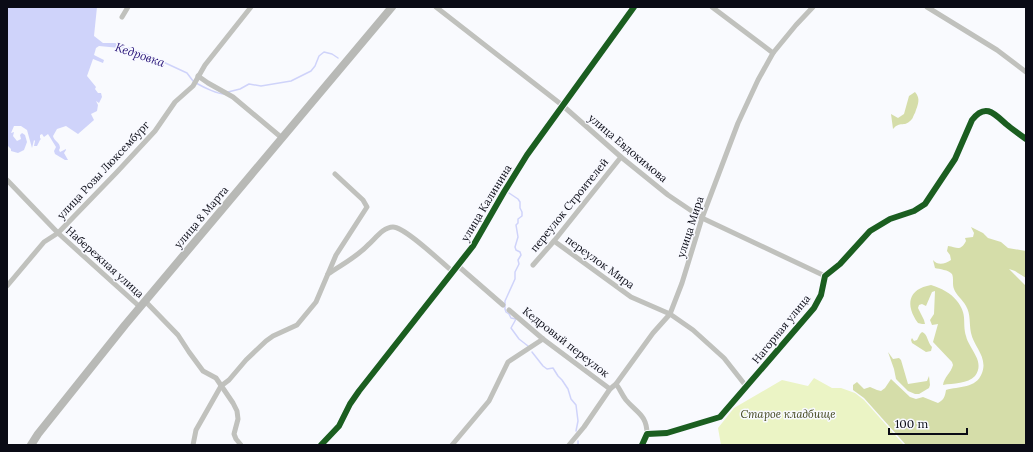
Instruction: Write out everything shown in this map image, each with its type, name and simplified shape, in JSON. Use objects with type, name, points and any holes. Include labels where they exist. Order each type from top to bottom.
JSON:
[{"type":"main road","name":"улица 8 Марта","points":[[31,445],[38,434],[143,304],[392,7]]},
{"type":"street","points":[[122,17],[128,7]]},
{"type":"street","name":"улица Розы Люксембург","points":[[7,286],[44,242],[58,233],[149,138],[175,102],[197,80],[205,65],[251,7]]},
{"type":"street","name":"улица Евдокимова","points":[[436,7],[562,105],[668,194],[702,218],[825,276]]},
{"type":"street","name":"улица Калинина","points":[[322,445],[335,432],[354,398],[472,246],[527,154],[634,7]]},
{"type":"street","points":[[712,7],[773,53]]},
{"type":"street","name":"улица Мира","points":[[569,445],[653,333],[670,314],[682,284],[702,218],[743,111],[773,53],[813,7]]},
{"type":"street","points":[[927,7],[997,50],[1026,72]]},
{"type":"street","points":[[197,80],[233,97],[282,138]]},
{"type":"street","points":[[825,276],[840,264],[864,236],[875,227],[890,219],[914,212],[925,204],[955,159],[972,120],[976,115],[981,112],[995,113],[1026,139]]},
{"type":"street","name":"переулок Строителей","points":[[533,265],[554,241],[621,156]]},
{"type":"street","points":[[193,445],[196,430],[221,386],[229,380],[246,360],[266,341],[273,336],[297,325],[316,302],[336,255],[367,207],[363,200],[335,174]]},
{"type":"street","name":"Набережная улица","points":[[7,180],[58,233],[178,335],[203,371],[216,378],[234,403],[237,411],[238,424],[234,434],[241,445]]},
{"type":"street","points":[[328,275],[363,251],[386,229],[391,227],[406,233],[452,271]]},
{"type":"street","name":"переулок Мира","points":[[554,241],[631,297],[670,314],[692,330],[724,358],[746,386]]},
{"type":"street","points":[[457,265],[503,305]]},
{"type":"street","name":"Нагорная улица","points":[[647,434],[667,433],[720,417],[814,308],[821,294],[825,276]]},
{"type":"street","name":"Кедровый переулок","points":[[509,310],[543,339],[610,389]]},
{"type":"street","points":[[452,445],[489,401],[508,362],[543,339]]},
{"type":"street","points":[[616,384],[626,400],[643,417],[647,426],[647,434],[642,445]]},
{"type":"green space","points":[[915,92],[918,97],[918,102],[911,120],[906,124],[898,125],[893,129],[891,114],[898,118],[904,114],[909,96]]},
{"type":"green space","points":[[971,227],[983,233],[988,238],[1001,242],[1008,248],[1026,251],[1026,278],[1009,269],[1026,286],[1026,445],[906,445],[864,398],[853,390],[853,385],[857,382],[864,389],[870,387],[881,391],[891,379],[910,397],[916,399],[923,397],[938,403],[944,398],[946,390],[967,386],[976,382],[979,378],[982,373],[983,362],[971,333],[968,309],[953,287],[952,274],[935,268],[933,260],[942,264],[951,260],[947,251],[948,246],[958,248],[962,247],[966,241],[965,238],[973,237],[974,233]]},
{"type":"green space","points":[[931,285],[949,293],[957,301],[962,310],[964,315],[966,336],[976,356],[979,366],[978,371],[972,379],[960,383],[943,385],[953,365],[952,362],[933,342],[938,324],[932,325],[930,320],[934,314],[935,291],[932,292],[926,306],[922,304],[919,305],[918,308],[925,324],[918,323],[911,310],[910,304],[913,294],[917,290]]},
{"type":"green space","points":[[922,332],[925,334],[932,347],[931,351],[926,352],[912,343],[912,338],[914,341],[917,340]]},
{"type":"green space","points":[[888,352],[893,359],[899,358],[901,360],[908,384],[927,381],[929,376],[929,388],[919,394],[908,391],[896,379]]},
{"type":"green space","name":"Старое кладбище","points":[[814,378],[832,388],[841,388],[855,393],[864,400],[904,445],[721,445],[718,428],[734,408],[782,380],[808,386]]},
{"type":"water","points":[[7,7],[97,7],[94,36],[103,43],[115,43],[130,49],[99,46],[96,48],[94,55],[104,60],[103,63],[93,59],[87,76],[96,87],[95,89],[98,93],[101,93],[102,97],[99,103],[96,101],[98,105],[97,111],[91,114],[94,120],[78,134],[66,126],[57,129],[53,136],[59,144],[60,152],[66,149],[64,153],[68,160],[65,160],[55,154],[54,151],[56,147],[48,134],[44,137],[42,134],[40,135],[41,139],[37,146],[34,146],[34,140],[32,148],[27,130],[21,126],[14,126],[11,133],[14,132],[13,136],[17,141],[21,139],[20,135],[22,133],[25,135],[27,142],[24,150],[18,153],[11,151],[7,145]]},
{"type":"waterway","name":"Кедровка","points":[[128,48],[146,54],[187,73],[193,81]]},
{"type":"waterway","name":"Кедровка","points":[[228,92],[240,89],[249,84],[261,86],[291,81],[311,71],[319,56],[324,52],[332,54],[338,58]]},
{"type":"waterway","name":"Кедровка","points":[[196,83],[215,92],[226,94]]},
{"type":"waterway","name":"Кедровка","points":[[509,193],[518,199],[522,212],[522,216],[518,219],[518,223],[516,225],[518,237],[515,247],[521,255],[518,260],[519,264],[515,272],[515,279],[505,301],[505,309],[511,318],[516,319],[511,328],[519,339],[528,346]]},
{"type":"waterway","name":"Кедровка","points":[[532,352],[543,366],[547,369],[553,368],[568,389],[571,399],[576,405],[578,421],[576,431]]},
{"type":"cycle path","points":[[321,445],[339,426],[350,404],[359,391],[473,246],[527,155],[634,7]]},
{"type":"cycle path","points":[[642,445],[647,434],[667,433],[720,417],[814,308],[821,295],[825,276],[840,264],[870,231],[890,219],[914,211],[925,204],[955,159],[972,120],[977,115],[985,111],[993,113],[1026,139]]}]
